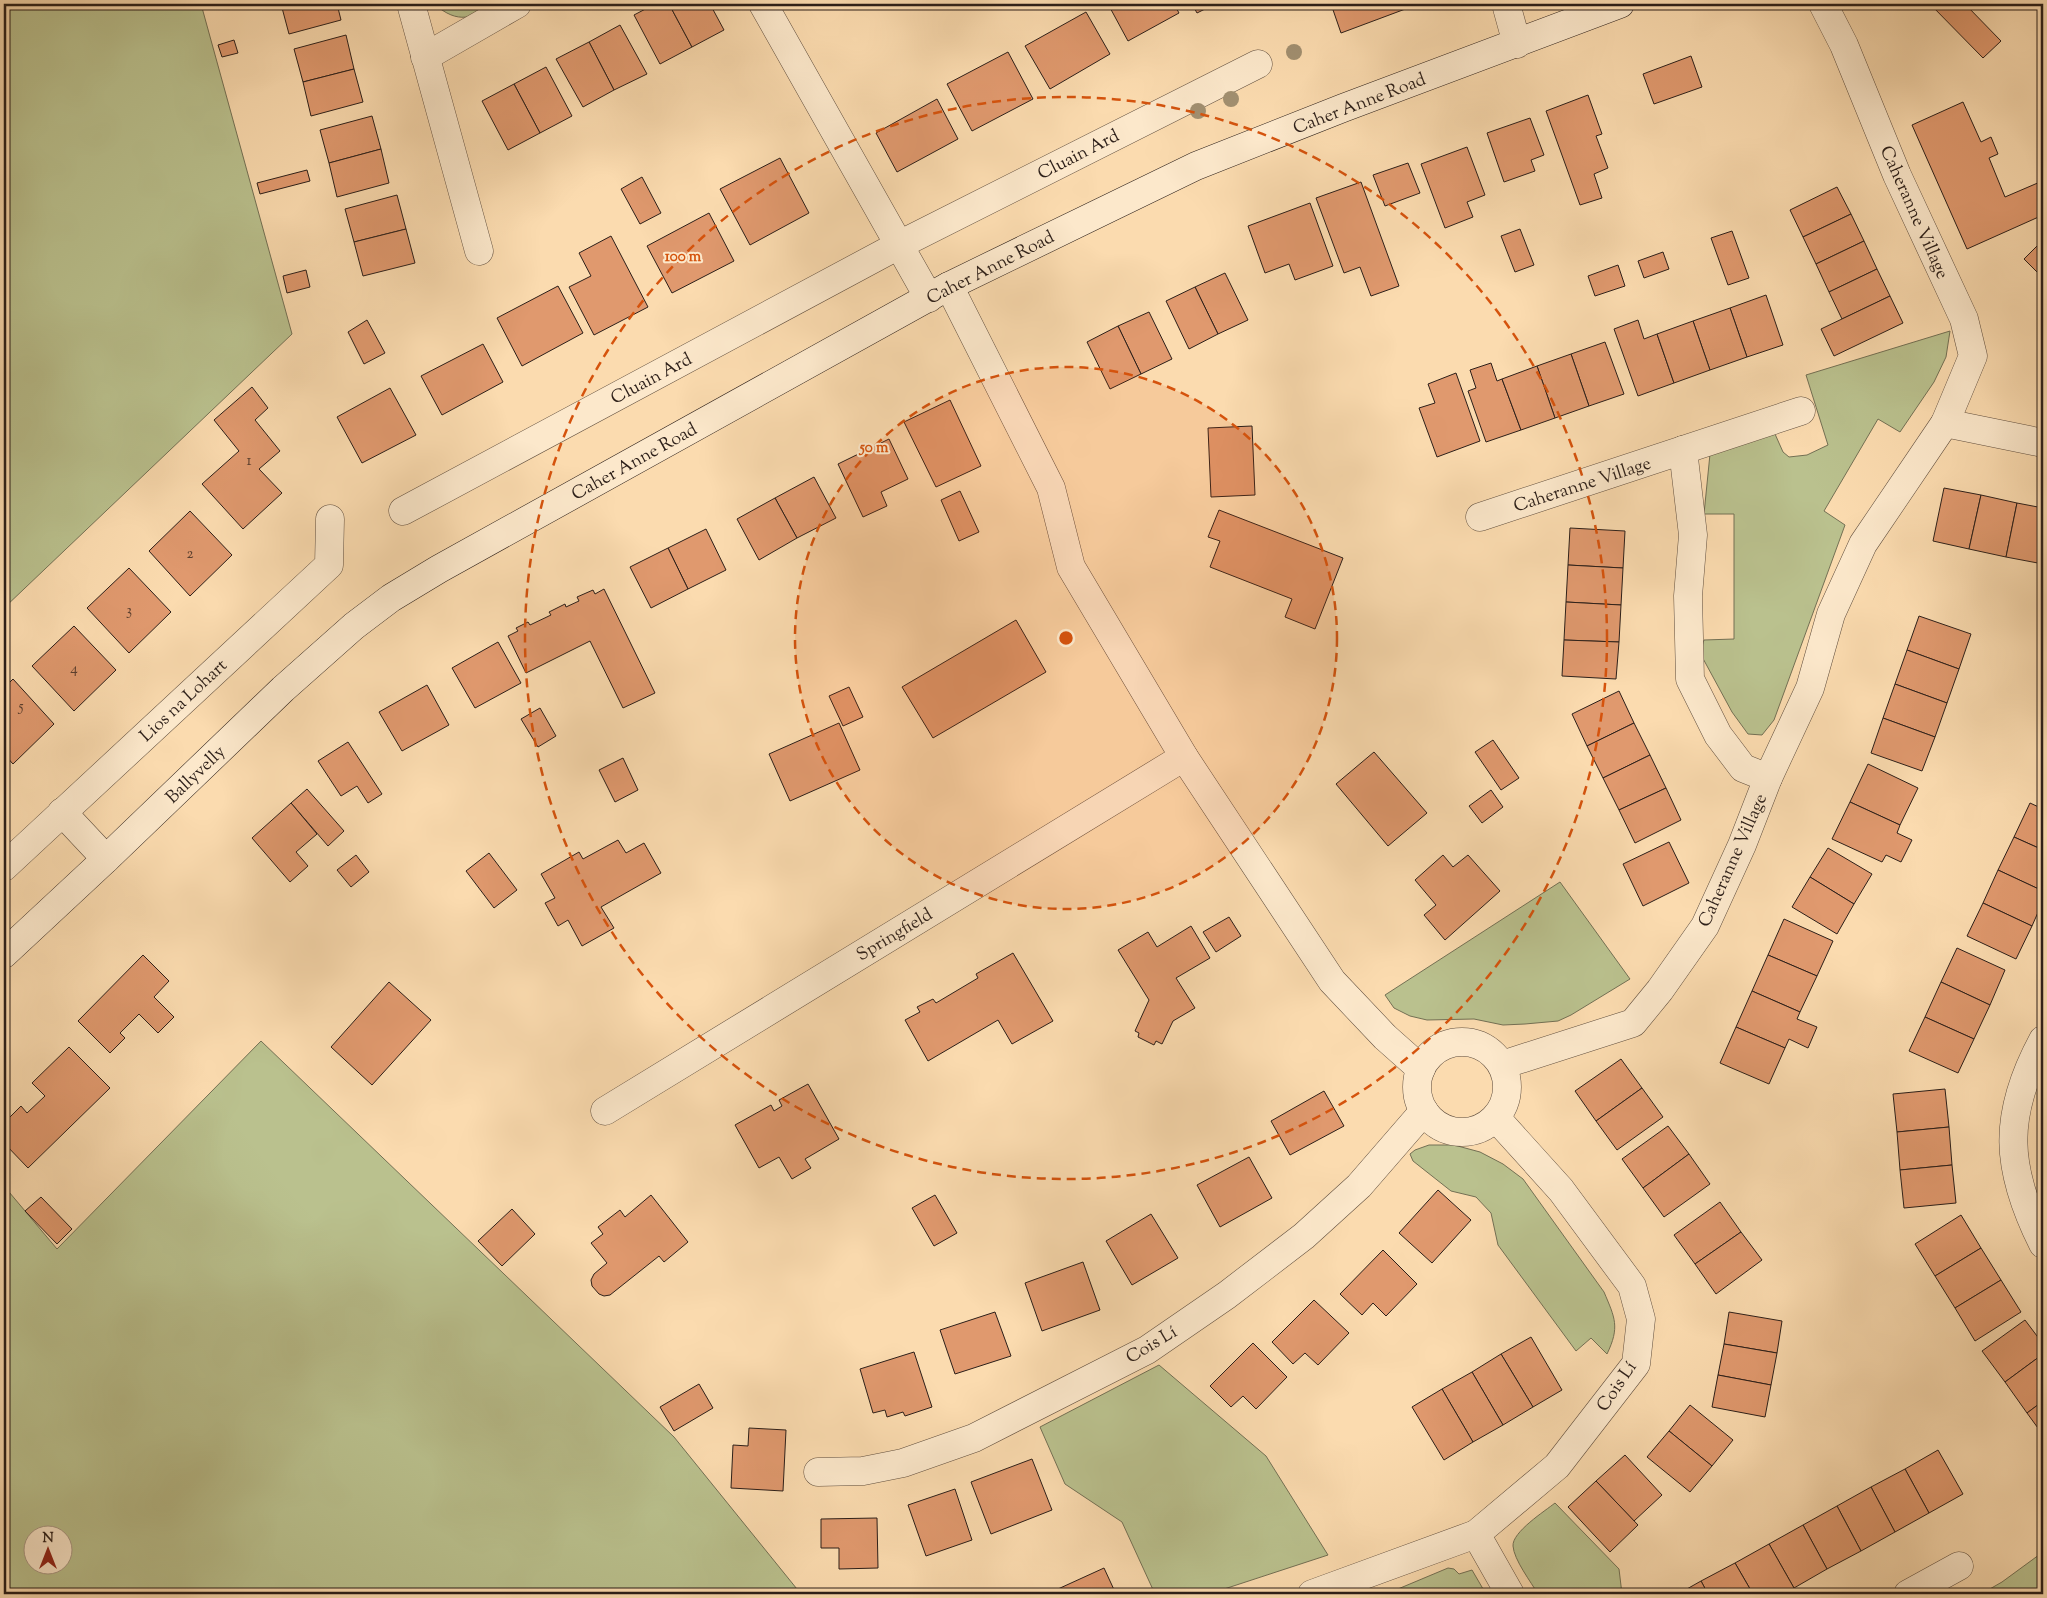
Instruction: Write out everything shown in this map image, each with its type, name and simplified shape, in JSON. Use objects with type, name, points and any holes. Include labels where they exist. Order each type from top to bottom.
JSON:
[{"type":"street","points":[[411,4],[479,251]]},
{"type":"street","points":[[425,57],[517,4]]},
{"type":"street","points":[[762,4],[898,245],[939,292],[1051,488],[1071,567],[1184,757],[1332,981],[1385,1037],[1421,1069]]},
{"type":"street","points":[[1506,4],[1517,44]]},
{"type":"street","name":"Caher Anne Road","points":[[390,598],[439,568],[939,292],[1196,166],[1343,108],[1620,4]]},
{"type":"street","name":"Caheranne Village","points":[[1502,1065],[1633,1023],[1660,990],[1705,926],[1742,845],[1768,778],[1810,688],[1831,614],[1863,544],[1945,423],[1973,356],[1964,319],[1897,175],[1844,45],[1823,4]]},
{"type":"street","name":"Cluain Ard","points":[[403,511],[898,245],[1258,64]]},
{"type":"street","name":"Caheranne Village","points":[[1480,517],[1801,411]]},
{"type":"street","points":[[1945,423],[2043,443]]},
{"type":"street","name":"Caheranne Village","points":[[1683,450],[1692,535],[1688,596],[1690,679],[1718,735],[1743,768],[1768,778]]},
{"type":"street","name":"Lios na Lohart","points":[[4,867],[329,565],[330,519]]},
{"type":"street","name":"Ballyvelly","points":[[4,954],[283,689],[354,626],[390,598]]},
{"type":"street","name":"Springfield","points":[[605,1111],[1184,757]]},
{"type":"street","points":[[62,812],[106,859]]},
{"type":"street","points":[[2043,1040],[2029,1067],[2015,1112],[2014,1153],[2020,1192],[2043,1244]]},
{"type":"street","points":[[1464,1042],[1480,1046],[1494,1054],[1502,1065],[1508,1085],[1505,1102],[1496,1118],[1489,1124],[1472,1131],[1452,1131],[1434,1123],[1424,1110],[1419,1099],[1417,1082],[1421,1069],[1430,1055],[1444,1046],[1464,1042]]},
{"type":"street","name":"Cois Lí","points":[[818,1472],[864,1471],[903,1463],[974,1438],[1147,1350],[1227,1295],[1304,1236],[1359,1186],[1424,1110]]},
{"type":"street","name":"Cois Lí","points":[[1312,1594],[1476,1534],[1557,1466],[1636,1364],[1641,1319],[1632,1286],[1561,1190],[1496,1118]]},
{"type":"street","points":[[1476,1534],[1510,1594]]},
{"type":"street","points":[[1908,1594],[1959,1566]]},
{"type":"green space","points":[[4,4],[201,4],[292,334],[4,608]]},
{"type":"green space","points":[[434,4],[497,4],[473,16],[458,17],[443,11]]},
{"type":"green space","points":[[1950,331],[1946,357],[1934,382],[1900,432],[1878,419],[1824,511],[1845,525],[1774,720],[1762,735],[1748,734],[1732,712],[1700,653],[1704,640],[1734,639],[1734,514],[1704,514],[1710,454],[1775,434],[1783,452],[1789,457],[1807,455],[1828,445],[1806,375]]},
{"type":"green space","points":[[1560,882],[1630,979],[1558,1021],[1503,1025],[1474,1019],[1427,1020],[1410,1016],[1394,1008],[1385,995]]},
{"type":"green space","points":[[261,1041],[674,1437],[801,1594],[4,1594],[4,1186],[57,1249]]},
{"type":"green space","points":[[2043,1105],[2043,1168],[2039,1136]]},
{"type":"green space","points":[[1429,1145],[1454,1145],[1480,1152],[1503,1164],[1523,1179],[1604,1292],[1615,1323],[1614,1337],[1607,1354],[1591,1338],[1576,1351],[1498,1245],[1491,1213],[1476,1197],[1451,1191],[1413,1161],[1410,1154]]},
{"type":"green space","points":[[1159,1365],[1266,1456],[1328,1555],[1209,1594],[1155,1594],[1122,1522],[1065,1484],[1040,1427]]},
{"type":"green space","points":[[1555,1503],[1619,1569],[1622,1594],[1538,1594],[1514,1552],[1514,1540],[1523,1528]]},
{"type":"green space","points":[[2043,1552],[2043,1594],[1981,1594],[2002,1582]]},
{"type":"green space","points":[[1448,1568],[1454,1569],[1459,1574],[1472,1570],[1486,1594],[1386,1594]]},
{"type":"building","points":[[281,4],[337,4],[341,20],[289,34]]},
{"type":"building","points":[[655,4],[669,4],[692,47],[660,64],[634,15]]},
{"type":"building","points":[[669,4],[710,4],[724,30],[692,47]]},
{"type":"building","points":[[1108,4],[1174,4],[1179,13],[1128,41]]},
{"type":"building","points":[[1192,4],[1215,4],[1197,13]]},
{"type":"building","points":[[1331,4],[1407,4],[1408,8],[1341,33]]},
{"type":"building","points":[[1930,4],[1965,4],[2001,41],[1983,58]]},
{"type":"building","points":[[2024,4],[2043,4],[2043,16],[2034,5],[2030,10]]},
{"type":"building","points":[[1086,12],[1110,54],[1050,89],[1025,46]]},
{"type":"building","points":[[620,25],[647,74],[614,90],[589,42]]},
{"type":"building","points":[[346,35],[354,69],[303,82],[294,49]]},
{"type":"building","points":[[234,40],[238,53],[222,57],[218,45]]},
{"type":"building","points":[[589,42],[614,90],[583,107],[556,59]]},
{"type":"building","points":[[1008,52],[1033,99],[972,131],[947,84]]},
{"type":"building","points":[[1691,56],[1702,87],[1654,104],[1643,74]]},
{"type":"building","points":[[546,67],[572,116],[540,133],[514,84]]},
{"type":"building","points":[[354,69],[363,102],[311,116],[303,82]]},
{"type":"building","points":[[514,84],[540,133],[508,150],[482,101]]},
{"type":"building","points":[[1588,95],[1602,134],[1596,136],[1608,168],[1594,174],[1602,198],[1580,205],[1546,111]]},
{"type":"building","points":[[937,99],[958,139],[897,172],[876,133]]},
{"type":"building","points":[[1963,102],[1981,142],[1991,137],[1998,154],[1989,158],[2005,197],[2040,182],[2043,190],[2043,215],[1967,249],[1912,125]]},
{"type":"building","points":[[372,116],[381,149],[329,163],[320,130]]},
{"type":"building","points":[[1530,118],[1544,155],[1531,160],[1535,171],[1504,182],[1487,133]]},
{"type":"building","points":[[1467,147],[1485,195],[1467,202],[1473,217],[1445,228],[1421,164]]},
{"type":"building","points":[[381,149],[389,183],[337,197],[329,163]]},
{"type":"building","points":[[780,158],[809,213],[750,245],[720,189]]},
{"type":"building","points":[[1408,163],[1420,193],[1385,206],[1373,175]]},
{"type":"building","points":[[307,170],[310,181],[260,194],[257,183]]},
{"type":"building","points":[[642,177],[661,213],[640,224],[621,189]]},
{"type":"building","points":[[1361,182],[1399,286],[1371,296],[1360,267],[1344,273],[1316,198]]},
{"type":"building","points":[[1837,187],[1851,214],[1803,237],[1790,210]]},
{"type":"building","points":[[397,195],[406,229],[354,242],[345,209]]},
{"type":"building","points":[[1310,203],[1333,266],[1295,280],[1289,264],[1265,273],[1248,226]]},
{"type":"building","points":[[709,213],[734,261],[672,293],[647,246]]},
{"type":"building","points":[[1851,214],[1864,241],[1816,264],[1803,237]]},
{"type":"building","points":[[406,229],[415,263],[363,276],[354,242]]},
{"type":"building","points":[[1520,229],[1534,265],[1515,272],[1501,236]]},
{"type":"building","points":[[1732,231],[1749,278],[1728,285],[1711,238]]},
{"type":"building","points":[[611,236],[648,307],[594,335],[569,287],[591,276],[579,253]]},
{"type":"building","points":[[2043,240],[2043,278],[2024,259]]},
{"type":"building","points":[[1864,241],[1877,269],[1829,292],[1816,264]]},
{"type":"building","points":[[1663,252],[1669,269],[1644,278],[1638,261]]},
{"type":"building","points":[[1618,265],[1625,286],[1595,296],[1588,276]]},
{"type":"building","points":[[1877,269],[1890,296],[1842,319],[1829,292]]},
{"type":"building","points":[[306,270],[310,287],[287,293],[283,276]]},
{"type":"building","points":[[1225,273],[1248,320],[1218,334],[1195,287]]},
{"type":"building","points":[[558,286],[583,333],[522,366],[497,318]]},
{"type":"building","points":[[1195,287],[1218,334],[1189,349],[1166,301]]},
{"type":"building","points":[[1766,295],[1783,345],[1747,357],[1730,308]]},
{"type":"building","points":[[1890,296],[1903,323],[1834,356],[1821,329]]},
{"type":"building","points":[[1730,308],[1747,357],[1710,370],[1693,321]]},
{"type":"building","points":[[1149,312],[1172,359],[1141,374],[1118,326]]},
{"type":"building","points":[[367,320],[385,353],[364,364],[348,332]]},
{"type":"building","points":[[1638,320],[1644,339],[1657,334],[1674,383],[1638,396],[1614,329]]},
{"type":"building","points":[[1693,321],[1710,370],[1674,383],[1657,334]]},
{"type":"building","points":[[1118,326],[1141,374],[1110,389],[1087,342]]},
{"type":"building","points":[[1605,342],[1624,394],[1589,406],[1571,354]]},
{"type":"building","points":[[483,344],[503,382],[442,415],[421,376]]},
{"type":"building","points":[[1571,354],[1589,406],[1555,418],[1537,366]]},
{"type":"building","points":[[1491,363],[1497,381],[1502,379],[1521,430],[1486,442],[1468,391],[1476,388],[1470,370]]},
{"type":"building","points":[[1537,366],[1555,418],[1521,430],[1502,379]]},
{"type":"building","points":[[1456,373],[1480,441],[1437,457],[1419,408],[1435,403],[1428,384]]},
{"type":"building","points":[[252,387],[268,408],[255,420],[280,451],[259,469],[282,493],[243,529],[202,484],[239,451],[214,420]]},
{"type":"building","points":[[390,388],[416,435],[362,463],[337,417]]},
{"type":"building","points":[[950,400],[981,466],[936,487],[904,422]]},
{"type":"building","points":[[1252,426],[1255,495],[1211,497],[1208,428]]},
{"type":"building","points":[[889,439],[908,479],[881,492],[887,506],[863,517],[838,464]]},
{"type":"building","points":[[814,477],[836,518],[797,538],[775,498]]},
{"type":"building","points":[[1944,488],[1981,495],[1969,549],[1933,541]]},
{"type":"building","points":[[960,491],[979,532],[959,541],[941,500]]},
{"type":"building","points":[[1981,495],[2017,503],[2006,557],[1969,549]]},
{"type":"building","points":[[775,498],[797,538],[759,560],[737,519]]},
{"type":"building","points":[[2017,503],[2043,508],[2043,564],[2006,557]]},
{"type":"building","points":[[1219,510],[1343,558],[1315,629],[1285,617],[1292,599],[1210,567],[1220,541],[1208,537]]},
{"type":"building","points":[[190,511],[232,555],[190,596],[149,551]]},
{"type":"building","points":[[1570,528],[1625,531],[1623,568],[1568,565]]},
{"type":"building","points":[[706,529],[726,570],[688,589],[668,548]]},
{"type":"building","points":[[668,548],[688,589],[651,608],[630,567]]},
{"type":"building","points":[[1568,565],[1623,568],[1621,605],[1566,602]]},
{"type":"building","points":[[129,568],[171,612],[129,653],[87,608]]},
{"type":"building","points":[[604,589],[655,693],[623,708],[590,641],[526,673],[508,636],[518,631],[516,628],[528,622],[530,625],[551,615],[549,612],[565,604],[566,607],[579,601],[577,597],[593,590],[595,594]]},
{"type":"building","points":[[1566,602],[1621,605],[1619,642],[1564,640]]},
{"type":"building","points":[[1919,616],[1971,634],[1959,669],[1907,650]]},
{"type":"building","points":[[1016,620],[1046,672],[933,738],[902,687]]},
{"type":"building","points":[[74,626],[116,670],[74,711],[32,666]]},
{"type":"building","points":[[1564,640],[1619,642],[1616,679],[1562,676]]},
{"type":"building","points":[[498,642],[521,683],[475,708],[452,668]]},
{"type":"building","points":[[1907,650],[1959,669],[1947,703],[1895,684]]},
{"type":"building","points":[[13,679],[54,724],[13,764],[4,754],[4,688]]},
{"type":"building","points":[[1895,684],[1947,703],[1935,737],[1883,718]]},
{"type":"building","points":[[427,685],[449,725],[402,751],[379,712]]},
{"type":"building","points":[[849,687],[863,717],[843,726],[829,696]]},
{"type":"building","points":[[1619,691],[1634,723],[1587,746],[1572,714]]},
{"type":"building","points":[[540,708],[556,736],[538,747],[521,719]]},
{"type":"building","points":[[1883,718],[1935,737],[1922,771],[1871,753]]},
{"type":"building","points":[[839,723],[860,770],[790,801],[769,754]]},
{"type":"building","points":[[1634,723],[1650,755],[1603,778],[1587,746]]},
{"type":"building","points":[[1493,740],[1519,778],[1501,790],[1475,752]]},
{"type":"building","points":[[348,742],[382,794],[368,803],[357,786],[341,796],[318,761]]},
{"type":"building","points":[[1374,752],[1427,813],[1388,846],[1336,784]]},
{"type":"building","points":[[1650,755],[1666,788],[1619,810],[1603,778]]},
{"type":"building","points":[[623,758],[638,790],[615,802],[599,770]]},
{"type":"building","points":[[1868,764],[1918,788],[1900,825],[1850,802]]},
{"type":"building","points":[[1666,788],[1681,820],[1635,843],[1619,810]]},
{"type":"building","points":[[307,789],[344,831],[328,846],[291,803]]},
{"type":"building","points":[[1491,790],[1503,807],[1482,823],[1469,806]]},
{"type":"building","points":[[1850,802],[1900,825],[1897,833],[1912,840],[1901,862],[1886,855],[1882,862],[1832,839]]},
{"type":"building","points":[[291,803],[317,834],[296,852],[308,866],[290,882],[252,838]]},
{"type":"building","points":[[2030,803],[2043,809],[2043,850],[2014,837]]},
{"type":"building","points":[[2014,837],[2043,850],[2043,891],[1998,870]]},
{"type":"building","points":[[618,840],[626,853],[644,843],[661,873],[601,907],[614,928],[582,946],[568,920],[558,926],[545,903],[555,898],[541,874],[579,852],[583,859]]},
{"type":"building","points":[[1669,842],[1689,883],[1643,906],[1623,864]]},
{"type":"building","points":[[1828,848],[1872,874],[1854,904],[1810,877]]},
{"type":"building","points":[[489,853],[517,890],[494,908],[466,871]]},
{"type":"building","points":[[356,855],[369,872],[351,887],[337,870]]},
{"type":"building","points":[[1443,855],[1453,867],[1468,855],[1500,891],[1445,940],[1424,915],[1436,905],[1415,880]]},
{"type":"building","points":[[1998,870],[2043,891],[2043,901],[2032,926],[1983,903]]},
{"type":"building","points":[[1810,877],[1854,904],[1837,934],[1792,907]]},
{"type":"building","points":[[1983,903],[2032,926],[2016,959],[1967,936]]},
{"type":"building","points":[[1229,917],[1241,936],[1216,952],[1203,932]]},
{"type":"building","points":[[1784,919],[1833,941],[1817,976],[1768,955]]},
{"type":"building","points":[[1191,926],[1210,958],[1176,978],[1195,1008],[1173,1021],[1162,1044],[1156,1041],[1154,1045],[1138,1037],[1139,1033],[1135,1031],[1149,1000],[1118,950],[1148,932],[1157,947]]},
{"type":"building","points":[[1957,948],[2005,970],[1990,1005],[1941,982]]},
{"type":"building","points":[[1013,953],[1053,1021],[1012,1044],[998,1020],[928,1061],[905,1020],[920,1012],[917,1007],[933,999],[936,1003],[978,978],[976,974]]},
{"type":"building","points":[[143,955],[169,981],[154,997],[174,1017],[158,1033],[139,1014],[120,1033],[125,1038],[110,1053],[78,1021]]},
{"type":"building","points":[[1768,955],[1817,976],[1800,1012],[1752,991]]},
{"type":"building","points":[[389,982],[431,1020],[372,1085],[331,1047]]},
{"type":"building","points":[[1941,982],[1990,1005],[1974,1039],[1925,1017]]},
{"type":"building","points":[[1752,991],[1800,1012],[1797,1019],[1817,1027],[1808,1048],[1789,1039],[1785,1048],[1736,1027]]},
{"type":"building","points":[[1925,1017],[1974,1039],[1958,1073],[1909,1051]]},
{"type":"building","points":[[1736,1027],[1785,1048],[1769,1084],[1720,1063]]},
{"type":"building","points":[[69,1047],[110,1088],[28,1168],[4,1143],[4,1123],[21,1106],[27,1113],[45,1096],[32,1083]]},
{"type":"building","points":[[1621,1059],[1642,1088],[1596,1121],[1575,1091]]},
{"type":"building","points":[[808,1084],[839,1139],[805,1159],[811,1168],[792,1179],[779,1157],[759,1168],[735,1125],[771,1105],[774,1111],[782,1106],[779,1100]]},
{"type":"building","points":[[1642,1088],[1663,1117],[1617,1150],[1596,1121]]},
{"type":"building","points":[[1945,1089],[1949,1127],[1897,1132],[1893,1094]]},
{"type":"building","points":[[1324,1091],[1344,1126],[1290,1155],[1271,1121]]},
{"type":"building","points":[[1668,1126],[1689,1154],[1643,1188],[1622,1159]]},
{"type":"building","points":[[1949,1127],[1952,1165],[1900,1170],[1897,1132]]},
{"type":"building","points":[[1689,1154],[1710,1184],[1664,1217],[1643,1188]]},
{"type":"building","points":[[1249,1157],[1272,1198],[1220,1227],[1197,1185]]},
{"type":"building","points":[[1952,1165],[1956,1203],[1904,1208],[1900,1170]]},
{"type":"building","points":[[1438,1190],[1471,1220],[1432,1263],[1399,1233]]},
{"type":"building","points":[[651,1195],[688,1242],[664,1262],[659,1256],[610,1295],[604,1296],[599,1294],[592,1286],[591,1280],[594,1274],[607,1263],[591,1243],[603,1234],[598,1227],[620,1210],[625,1217]]},
{"type":"building","points":[[935,1195],[957,1233],[934,1246],[912,1208]]},
{"type":"building","points":[[41,1197],[72,1229],[57,1244],[25,1211]]},
{"type":"building","points":[[1720,1202],[1741,1232],[1695,1264],[1674,1235]]},
{"type":"building","points":[[512,1209],[535,1234],[502,1266],[478,1241]]},
{"type":"building","points":[[1151,1214],[1178,1258],[1132,1285],[1106,1241]]},
{"type":"building","points":[[1961,1215],[1981,1248],[1935,1276],[1915,1244]]},
{"type":"building","points":[[1741,1232],[1762,1260],[1716,1294],[1695,1264]]},
{"type":"building","points":[[1981,1248],[2001,1280],[1955,1308],[1935,1276]]},
{"type":"building","points":[[1383,1250],[1417,1284],[1386,1316],[1373,1303],[1362,1315],[1340,1294]]},
{"type":"building","points":[[1083,1262],[1100,1310],[1042,1331],[1025,1283]]},
{"type":"building","points":[[2001,1280],[2021,1312],[1975,1341],[1955,1308]]},
{"type":"building","points":[[1314,1300],[1349,1333],[1318,1365],[1305,1353],[1293,1364],[1272,1342]]},
{"type":"building","points":[[995,1312],[1011,1356],[955,1374],[940,1330]]},
{"type":"building","points":[[1729,1312],[1782,1321],[1777,1353],[1724,1344]]},
{"type":"building","points":[[2025,1320],[2043,1344],[2043,1354],[2005,1382],[1982,1351]]},
{"type":"building","points":[[1531,1337],[1562,1390],[1533,1407],[1501,1354]]},
{"type":"building","points":[[1253,1343],[1287,1377],[1256,1409],[1243,1396],[1231,1407],[1210,1386]]},
{"type":"building","points":[[1724,1344],[1777,1353],[1771,1385],[1718,1375]]},
{"type":"building","points":[[914,1352],[932,1407],[905,1416],[903,1412],[887,1417],[885,1410],[873,1413],[860,1369]]},
{"type":"building","points":[[1501,1354],[1533,1407],[1503,1425],[1472,1372]]},
{"type":"building","points":[[2043,1354],[2043,1401],[2027,1413],[2005,1382]]},
{"type":"building","points":[[1472,1372],[1503,1425],[1473,1442],[1442,1389]]},
{"type":"building","points":[[1718,1375],[1771,1385],[1765,1417],[1712,1407]]},
{"type":"building","points":[[699,1384],[713,1408],[674,1431],[660,1407]]},
{"type":"building","points":[[1442,1389],[1473,1442],[1444,1460],[1412,1407]]},
{"type":"building","points":[[2043,1401],[2043,1435],[2027,1413]]},
{"type":"building","points":[[1690,1405],[1733,1440],[1712,1466],[1669,1431]]},
{"type":"building","points":[[749,1428],[786,1430],[783,1491],[731,1488],[733,1445],[748,1446]]},
{"type":"building","points":[[1669,1431],[1712,1466],[1690,1492],[1647,1457]]},
{"type":"building","points":[[1938,1450],[1963,1494],[1929,1513],[1905,1469]]},
{"type":"building","points":[[1625,1455],[1662,1495],[1634,1521],[1596,1481]]},
{"type":"building","points":[[1032,1459],[1052,1510],[991,1534],[971,1482]]},
{"type":"building","points":[[1905,1469],[1929,1513],[1895,1532],[1871,1487]]},
{"type":"building","points":[[1596,1481],[1638,1525],[1610,1552],[1568,1507]]},
{"type":"building","points":[[1871,1487],[1895,1532],[1861,1551],[1837,1506]]},
{"type":"building","points":[[955,1489],[972,1540],[926,1556],[908,1505]]},
{"type":"building","points":[[1837,1506],[1861,1551],[1827,1569],[1803,1525]]},
{"type":"building","points":[[877,1518],[878,1568],[839,1569],[839,1548],[821,1548],[821,1519]]},
{"type":"building","points":[[1803,1525],[1827,1569],[1794,1588],[1769,1544]]},
{"type":"building","points":[[1769,1544],[1794,1588],[1783,1594],[1753,1594],[1735,1563]]},
{"type":"building","points":[[1735,1563],[1753,1594],[1708,1594],[1701,1581]]},
{"type":"building","points":[[1104,1568],[1116,1594],[1047,1594]]},
{"type":"building","points":[[1701,1581],[1708,1594],[1678,1594]]}]
